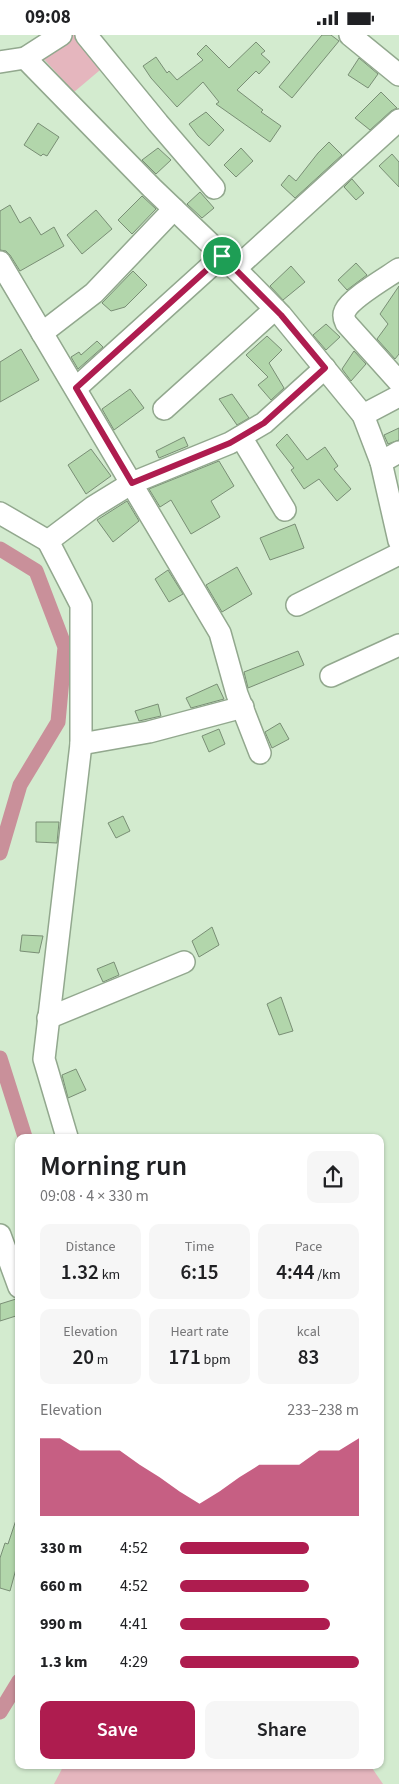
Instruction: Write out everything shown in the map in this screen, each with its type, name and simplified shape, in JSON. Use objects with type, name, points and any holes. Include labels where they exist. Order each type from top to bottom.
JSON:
[{"type":"street","points":[[0,62],[25,58],[61,35]]},
{"type":"street","points":[[86,35],[214,188]]},
{"type":"street","points":[[350,35],[395,65]]},
{"type":"street","points":[[25,58],[275,309],[363,415],[390,457],[399,541]]},
{"type":"street","points":[[76,388],[399,120]]},
{"type":"street","points":[[42,333],[94,293],[174,209]]},
{"type":"street","points":[[0,262],[220,633],[237,694],[260,753]]},
{"type":"street","points":[[399,269],[353,302],[344,312],[344,318],[346,323],[399,382]]},
{"type":"street","points":[[164,409],[275,309]]},
{"type":"street","points":[[48,541],[93,507],[132,483],[230,443],[264,423],[325,368]]},
{"type":"street","points":[[363,415],[399,396]]},
{"type":"street","points":[[241,437],[286,509]]},
{"type":"street","points":[[0,513],[48,541],[81,605],[81,744],[44,1059],[66,1134]]},
{"type":"street","points":[[297,605],[399,554]]},
{"type":"street","points":[[331,676],[399,645]]},
{"type":"street","points":[[81,744],[149,732],[243,707]]},
{"type":"street","points":[[48,1018],[184,962]]},
{"type":"street","points":[[0,1235],[15,1276]]},
{"type":"shaded area","points":[[68,35],[78,35],[106,65],[74,92],[42,57]]},
{"type":"shaded area","points":[[62,1769],[373,1769],[383,1784],[54,1784]]},
{"type":"building","points":[[322,35],[331,35],[339,41],[292,98],[279,87]]},
{"type":"building","points":[[256,42],[265,51],[261,54],[270,62],[259,74],[256,71],[237,90],[263,110],[261,112],[281,126],[270,142],[216,104],[219,102],[203,82],[177,107],[151,78],[143,66],[156,57],[167,73],[169,71],[177,80],[203,60],[197,54],[206,45],[229,68]]},
{"type":"building","points":[[359,58],[378,74],[368,88],[348,75]]},
{"type":"building","points":[[381,92],[397,108],[370,130],[355,118]]},
{"type":"building","points":[[206,112],[224,130],[209,146],[189,124]]},
{"type":"building","points":[[38,123],[59,137],[47,156],[43,154],[41,156],[24,145]]},
{"type":"building","points":[[329,142],[342,155],[295,198],[281,185],[289,175],[296,181]]},
{"type":"building","points":[[158,148],[171,160],[156,174],[142,160]]},
{"type":"building","points":[[241,148],[253,161],[236,177],[224,165]]},
{"type":"building","points":[[392,154],[399,162],[399,187],[379,166]]},
{"type":"building","points":[[352,179],[364,193],[356,200],[344,187]]},
{"type":"building","points":[[200,192],[214,208],[202,218],[187,204]]},
{"type":"building","points":[[142,196],[156,209],[132,234],[118,220]]},
{"type":"building","points":[[10,205],[20,223],[30,217],[41,235],[54,227],[64,246],[20,271],[10,255],[6,251],[0,250],[0,211]]},
{"type":"building","points":[[96,210],[112,229],[82,254],[67,235]]},
{"type":"building","points":[[356,263],[367,275],[347,290],[338,280]]},
{"type":"building","points":[[291,266],[305,282],[283,300],[270,286]]},
{"type":"building","points":[[133,271],[147,285],[125,307],[111,311],[102,303]]},
{"type":"building","points":[[399,286],[399,354],[395,359],[377,339],[388,324],[380,314]]},
{"type":"building","points":[[326,324],[340,337],[326,350],[313,335]]},
{"type":"building","points":[[267,336],[282,350],[269,363],[284,388],[271,400],[258,385],[268,377],[246,355]]},
{"type":"building","points":[[97,341],[103,347],[78,369],[71,357],[79,352],[81,355]]},
{"type":"building","points":[[21,349],[39,380],[0,402],[0,362]]},
{"type":"building","points":[[354,351],[366,364],[351,381],[342,369]]},
{"type":"building","points":[[130,389],[144,408],[114,430],[102,409]]},
{"type":"building","points":[[232,394],[249,418],[237,425],[219,399]]},
{"type":"building","points":[[399,428],[399,440],[388,444],[384,435]]},
{"type":"building","points":[[287,434],[307,460],[325,447],[338,466],[334,469],[351,489],[337,501],[319,479],[304,489],[291,470],[294,468],[276,445]]},
{"type":"building","points":[[184,437],[188,446],[159,458],[156,451]]},
{"type":"building","points":[[91,449],[111,476],[86,494],[68,465]]},
{"type":"building","points":[[219,461],[234,486],[211,501],[220,517],[191,534],[171,500],[160,507],[149,489]]},
{"type":"building","points":[[127,501],[139,521],[113,542],[97,520]]},
{"type":"building","points":[[295,524],[304,548],[270,560],[260,538]]},
{"type":"building","points":[[237,567],[252,594],[222,612],[206,585]]},
{"type":"building","points":[[168,570],[183,594],[169,602],[155,579]]},
{"type":"building","points":[[298,651],[304,665],[248,688],[244,672]]},
{"type":"building","points":[[217,684],[224,699],[191,708],[186,698]]},
{"type":"building","points":[[158,704],[161,716],[139,721],[135,711]]},
{"type":"building","points":[[280,723],[289,739],[272,748],[265,732]]},
{"type":"building","points":[[219,729],[225,744],[209,752],[202,736]]},
{"type":"building","points":[[123,816],[130,831],[116,838],[108,823]]},
{"type":"building","points":[[36,822],[59,822],[57,843],[36,842]]},
{"type":"building","points":[[212,927],[219,945],[199,957],[192,941]]},
{"type":"building","points":[[22,935],[43,936],[39,953],[20,951]]},
{"type":"building","points":[[114,962],[119,975],[103,982],[97,969]]},
{"type":"building","points":[[281,997],[293,1031],[279,1035],[267,1004]]},
{"type":"building","points":[[76,1069],[86,1090],[68,1098],[62,1075]]},
{"type":"building","points":[[15,1299],[15,1316],[0,1321],[0,1304]]},
{"type":"building","points":[[15,1523],[15,1573],[10,1591],[0,1588],[0,1558],[5,1543],[8,1544]]},
{"type":"waterway","points":[[0,549],[36,571],[65,647],[58,722],[20,785],[0,853]]},
{"type":"waterway","points":[[0,1058],[24,1134]]},
{"type":"waterway","points":[[0,1712],[15,1688]]},
{"type":"route","points":[[222,256],[281,315],[325,368],[264,423],[230,443],[132,483],[76,388],[222,256]]}]
